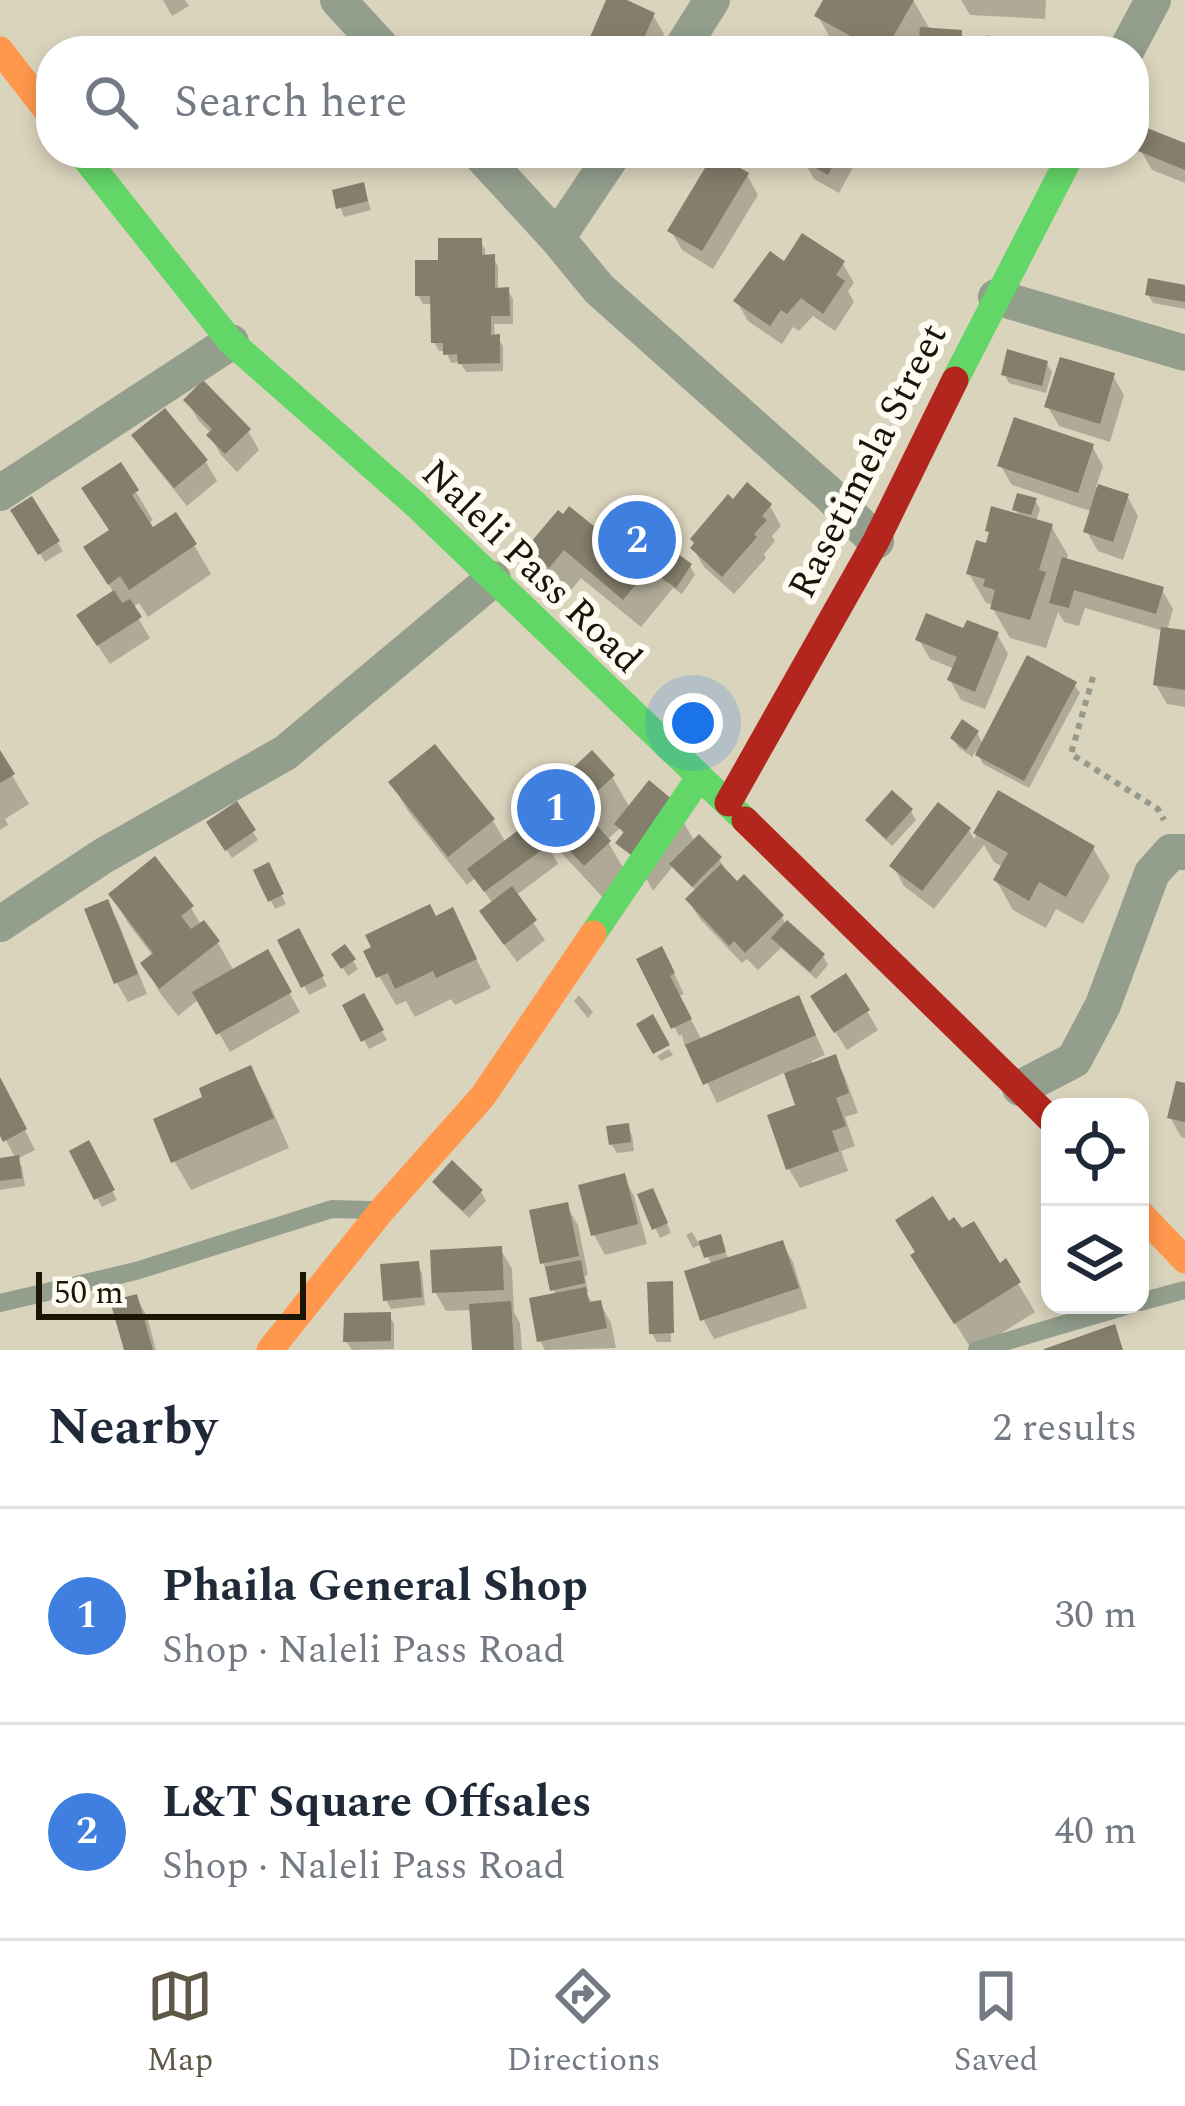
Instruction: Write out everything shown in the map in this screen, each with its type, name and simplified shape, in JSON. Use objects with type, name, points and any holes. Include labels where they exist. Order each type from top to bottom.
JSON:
[{"type":"main road","points":[[0,50],[10,83],[36,104]]},
{"type":"main road","name":"Naleli Pass Road","points":[[93,168],[232,342],[493,579],[1041,1110]]},
{"type":"main road","name":"Rasetimela Street","points":[[728,803],[876,541],[1064,168]]},
{"type":"main road","points":[[270,1350],[382,1210],[483,1096],[699,778]]},
{"type":"main road","points":[[1149,1222],[1185,1260]]},
{"type":"street","points":[[338,0],[371,36]]},
{"type":"street","points":[[689,36],[712,0]]},
{"type":"street","points":[[1134,36],[1153,0]]},
{"type":"street","points":[[493,168],[599,289],[876,541]]},
{"type":"street","points":[[557,238],[604,168]]},
{"type":"street","points":[[996,297],[1185,352]]},
{"type":"street","points":[[0,493],[232,342]]},
{"type":"street","points":[[0,924],[104,856],[285,753],[493,579]]},
{"type":"street","points":[[1020,1088],[1074,1060],[1103,1005],[1152,873],[1178,852]]},
{"type":"lane","points":[[0,1303],[136,1271],[332,1209],[382,1210]]},
{"type":"lane","points":[[1149,1300],[1185,1290]]},
{"type":"lane","points":[[977,1350],[1099,1314]]},
{"type":"path","points":[[1093,676],[1071,754],[1158,809],[1178,852]]},
{"type":"building","points":[[606,0],[627,0],[655,13],[645,36],[590,36]]},
{"type":"building","points":[[823,0],[914,0],[894,36],[851,36],[814,16]]},
{"type":"building","points":[[920,27],[962,30],[962,36],[919,36]]},
{"type":"building","points":[[1149,129],[1185,143],[1185,170],[1149,155]]},
{"type":"building","points":[[705,168],[740,168],[749,173],[702,251],[667,231]]},
{"type":"building","points":[[364,182],[368,201],[336,209],[332,190]]},
{"type":"building","points":[[802,233],[845,261],[836,275],[845,281],[823,314],[801,298],[787,314],[781,310],[770,326],[733,301],[770,251],[784,261]]},
{"type":"building","points":[[438,238],[482,238],[482,255],[495,254],[495,288],[509,287],[510,316],[491,316],[491,335],[500,334],[500,363],[458,364],[457,354],[443,355],[443,343],[431,343],[430,296],[415,296],[415,260],[438,260]]},
{"type":"building","points":[[1148,278],[1185,285],[1185,302],[1145,295]]},
{"type":"building","points":[[1007,349],[1048,361],[1042,386],[1001,375]]},
{"type":"building","points":[[1060,357],[1115,373],[1100,424],[1044,407]]},
{"type":"building","points":[[203,380],[251,429],[225,454],[206,435],[212,429],[183,400]]},
{"type":"building","points":[[165,408],[208,460],[174,488],[131,435]]},
{"type":"building","points":[[1014,417],[1094,444],[1078,493],[997,466]]},
{"type":"building","points":[[121,462],[139,490],[132,495],[153,527],[176,512],[197,544],[129,590],[120,576],[108,585],[83,547],[109,530],[81,488]]},
{"type":"building","points":[[747,482],[772,504],[762,516],[767,520],[754,534],[757,537],[722,577],[690,548],[694,543],[690,539],[728,494],[733,499]]},
{"type":"building","points":[[1098,484],[1129,494],[1113,542],[1083,532]]},
{"type":"building","points":[[1017,493],[1037,498],[1031,515],[1012,510]]},
{"type":"building","points":[[32,496],[60,541],[38,555],[10,510]]},
{"type":"building","points":[[569,506],[600,531],[608,521],[623,533],[630,524],[663,552],[623,600],[564,550],[549,568],[526,548],[558,510],[563,514]]},
{"type":"building","points":[[991,506],[1053,524],[1039,570],[1046,572],[1030,620],[990,609],[995,590],[983,586],[985,579],[966,574],[976,540],[986,543]]},
{"type":"building","points":[[674,551],[692,564],[676,588],[657,575]]},
{"type":"building","points":[[1062,557],[1164,587],[1156,614],[1074,590],[1069,608],[1049,603]]},
{"type":"building","points":[[114,590],[122,603],[130,599],[142,617],[97,646],[76,615]]},
{"type":"building","points":[[926,613],[963,628],[967,620],[999,632],[975,692],[947,680],[957,657],[915,640]]},
{"type":"building","points":[[1161,627],[1185,630],[1185,690],[1153,685]]},
{"type":"building","points":[[1027,655],[1077,682],[1024,781],[975,755]]},
{"type":"building","points":[[962,719],[979,731],[966,750],[950,738]]},
{"type":"building","points":[[435,744],[495,819],[448,857],[388,782]]},
{"type":"building","points":[[0,750],[15,774],[0,783]]},
{"type":"building","points":[[592,750],[615,775],[580,807],[611,841],[584,866],[530,808]]},
{"type":"building","points":[[649,780],[674,801],[631,855],[615,843],[624,832],[614,824]]},
{"type":"building","points":[[892,790],[913,809],[886,839],[865,820]]},
{"type":"building","points":[[998,790],[1095,846],[1066,897],[1039,882],[1029,901],[993,880],[1008,853],[973,833]]},
{"type":"building","points":[[237,801],[256,830],[225,851],[206,822]]},
{"type":"building","points":[[938,802],[971,828],[922,891],[889,866]]},
{"type":"building","points":[[533,819],[550,844],[484,892],[467,869]]},
{"type":"building","points":[[699,834],[722,857],[692,887],[669,864]]},
{"type":"building","points":[[155,856],[194,906],[181,916],[191,929],[204,920],[220,941],[159,989],[140,963],[153,953],[108,894]]},
{"type":"building","points":[[269,862],[284,894],[268,902],[253,870]]},
{"type":"building","points":[[721,864],[737,881],[744,874],[784,915],[745,953],[734,941],[729,946],[685,899]]},
{"type":"building","points":[[512,886],[537,920],[504,945],[479,911]]},
{"type":"building","points":[[108,899],[138,974],[114,984],[84,909]]},
{"type":"building","points":[[430,904],[436,916],[453,907],[477,959],[436,978],[433,971],[395,989],[388,973],[376,978],[363,951],[371,947],[365,935]]},
{"type":"building","points":[[787,920],[825,954],[810,972],[771,938]]},
{"type":"building","points":[[299,928],[324,976],[301,988],[277,940]]},
{"type":"building","points":[[345,944],[356,959],[341,969],[331,954]]},
{"type":"building","points":[[662,946],[675,973],[670,976],[692,1019],[671,1029],[636,959]]},
{"type":"building","points":[[268,949],[292,992],[216,1035],[192,992]]},
{"type":"building","points":[[846,973],[870,1010],[834,1033],[810,996]]},
{"type":"building","points":[[364,993],[384,1030],[361,1042],[342,1005]]},
{"type":"building","points":[[799,995],[816,1035],[703,1085],[685,1045]]},
{"type":"building","points":[[653,1014],[670,1045],[653,1054],[636,1024]]},
{"type":"building","points":[[836,1054],[849,1093],[836,1098],[846,1126],[832,1131],[839,1151],[786,1170],[767,1115],[795,1105],[784,1073]]},
{"type":"building","points":[[251,1065],[274,1118],[171,1163],[153,1119],[202,1097],[199,1088]]},
{"type":"building","points":[[0,1077],[27,1129],[3,1142],[0,1136]]},
{"type":"building","points":[[1176,1081],[1185,1083],[1185,1122],[1167,1118]]},
{"type":"building","points":[[629,1123],[631,1142],[609,1145],[606,1126]]},
{"type":"building","points":[[89,1140],[115,1190],[94,1200],[69,1151]]},
{"type":"building","points":[[19,1155],[22,1178],[0,1181],[0,1158]]},
{"type":"building","points":[[452,1160],[483,1190],[463,1211],[432,1182]]},
{"type":"building","points":[[625,1173],[638,1224],[591,1236],[578,1185]]},
{"type":"building","points":[[653,1188],[668,1223],[652,1230],[637,1194]]},
{"type":"building","points":[[933,1196],[949,1221],[954,1217],[962,1228],[974,1221],[1000,1263],[1006,1258],[1021,1282],[954,1324],[910,1255],[915,1252],[895,1220]]},
{"type":"building","points":[[568,1202],[579,1256],[540,1264],[529,1210]]},
{"type":"building","points":[[721,1234],[726,1252],[704,1258],[698,1241]]},
{"type":"building","points":[[783,1240],[799,1288],[700,1321],[684,1271]]},
{"type":"building","points":[[502,1246],[504,1290],[432,1293],[430,1250]]},
{"type":"building","points":[[581,1260],[585,1283],[550,1291],[545,1267]]},
{"type":"building","points":[[419,1261],[422,1297],[383,1301],[380,1264]]},
{"type":"building","points":[[673,1281],[674,1333],[649,1334],[647,1282]]},
{"type":"building","points":[[586,1287],[589,1302],[601,1300],[607,1328],[537,1342],[529,1298]]},
{"type":"building","points":[[137,1294],[153,1350],[124,1350],[110,1301]]},
{"type":"building","points":[[511,1301],[514,1350],[472,1350],[469,1304]]},
{"type":"building","points":[[391,1312],[391,1341],[343,1342],[344,1313]]},
{"type":"building","points":[[1115,1324],[1123,1350],[1044,1350],[1044,1349]]},
{"type":"traffic: fast","points":[[93,168],[231,342],[415,504],[745,820]]},
{"type":"traffic: fast","points":[[955,380],[1064,168]]},
{"type":"traffic: fast","points":[[593,934],[699,778]]},
{"type":"traffic: slow","points":[[0,50],[36,97]]},
{"type":"traffic: slow","points":[[270,1350],[382,1210],[483,1096],[593,934]]},
{"type":"traffic: slow","points":[[1149,1222],[1185,1260]]},
{"type":"traffic: jam","points":[[728,803],[876,541],[955,380]]},
{"type":"traffic: jam","points":[[745,820],[1041,1110]]},
{"type":"place","name":"L&T Square Offsales","points":[[637,540]]},
{"type":"place","name":"Phaila General Shop","points":[[556,808]]}]
